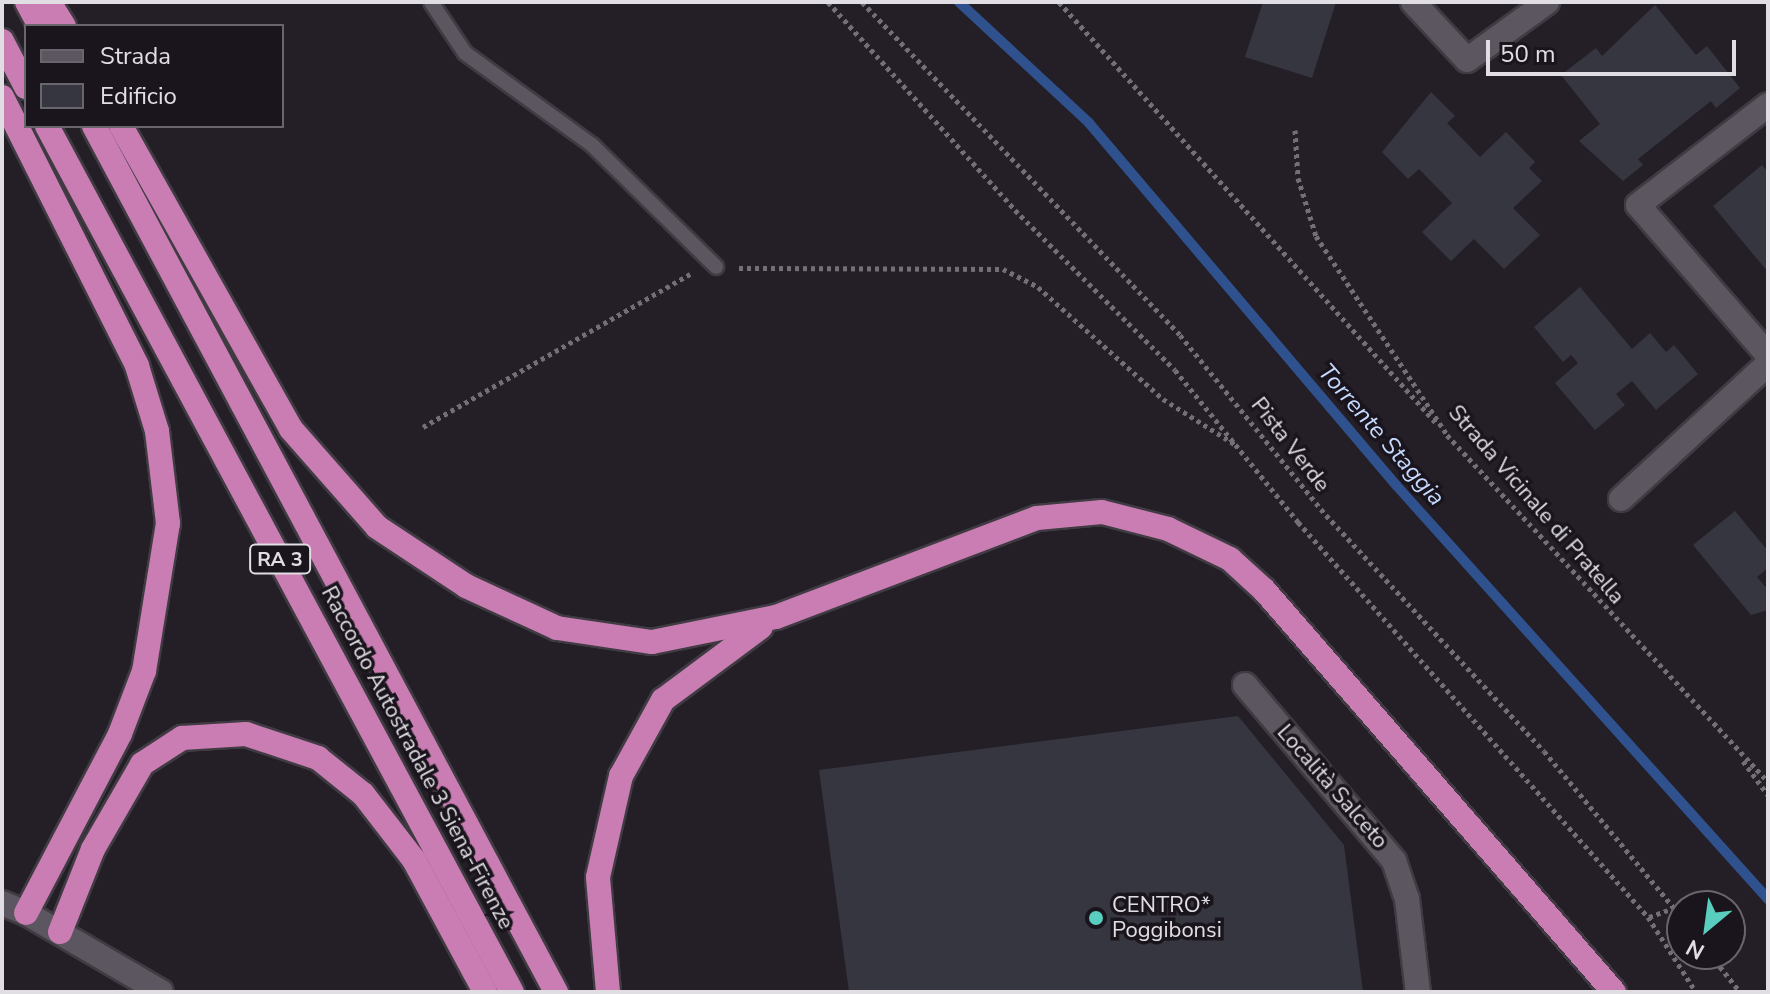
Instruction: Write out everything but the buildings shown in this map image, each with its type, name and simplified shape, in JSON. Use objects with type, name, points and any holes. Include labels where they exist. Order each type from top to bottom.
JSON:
[{"type":"highway","points":[[27,2],[39,24]]},
{"type":"highway","points":[[49,2],[63,24]]},
{"type":"highway","points":[[2,41],[24,83]]},
{"type":"highway","points":[[2,97],[137,366],[157,431],[168,523],[156,631],[140,682],[26,913]]},
{"type":"highway","name":"Raccordo Autostradale 3 Siena-Firenze","points":[[48,128],[512,992]]},
{"type":"highway","name":"Raccordo Autostradale 3 Siena-Firenze","points":[[95,128],[556,992]]},
{"type":"highway","points":[[122,128],[280,415],[377,527],[466,586],[577,634],[652,642],[776,617],[1037,518],[1102,512],[1200,543],[1264,590],[1614,992]]},
{"type":"highway","points":[[608,992],[598,922],[601,856],[635,743],[679,683],[776,617]]},
{"type":"highway","points":[[60,932],[93,849],[142,764],[182,738],[246,734],[318,758],[363,794],[414,860],[485,992]]},
{"type":"street","points":[[1413,2],[1467,60],[1547,2]]},
{"type":"street","points":[[1768,105],[1638,205],[1768,355]]},
{"type":"street","points":[[1621,499],[1768,364]]},
{"type":"street","name":"Località Salceto","points":[[1245,685],[1394,861],[1405,889],[1418,992]]},
{"type":"street","points":[[2,903],[60,932],[161,992]]},
{"type":"lane","points":[[431,2],[465,53],[592,145],[716,267]]},
{"type":"path","points":[[828,2],[1015,210],[1175,370],[1237,446],[1648,917],[1696,992]]},
{"type":"path","name":"Pista Verde","points":[[862,2],[1180,335],[1326,515],[1533,739],[1666,898]]},
{"type":"path","points":[[1059,2],[1447,435]]},
{"type":"path","name":"Strada Vicinale di Pratella","points":[[1295,130],[1298,178],[1316,236],[1447,435],[1768,782]]},
{"type":"path","points":[[423,427],[664,282],[716,267],[1003,269],[1038,287],[1163,399],[1237,446]]},
{"type":"path","points":[[1731,745],[1768,795]]},
{"type":"path","points":[[1648,917],[1666,911]]},
{"type":"path","points":[[1723,970],[1740,992]]},
{"type":"waterway","name":"Torrente Staggia","points":[[959,2],[1089,123],[1396,485],[1768,899]]},
{"type":"place","name":"CENTRO* Poggibonsi","points":[[1096,918]]}]
